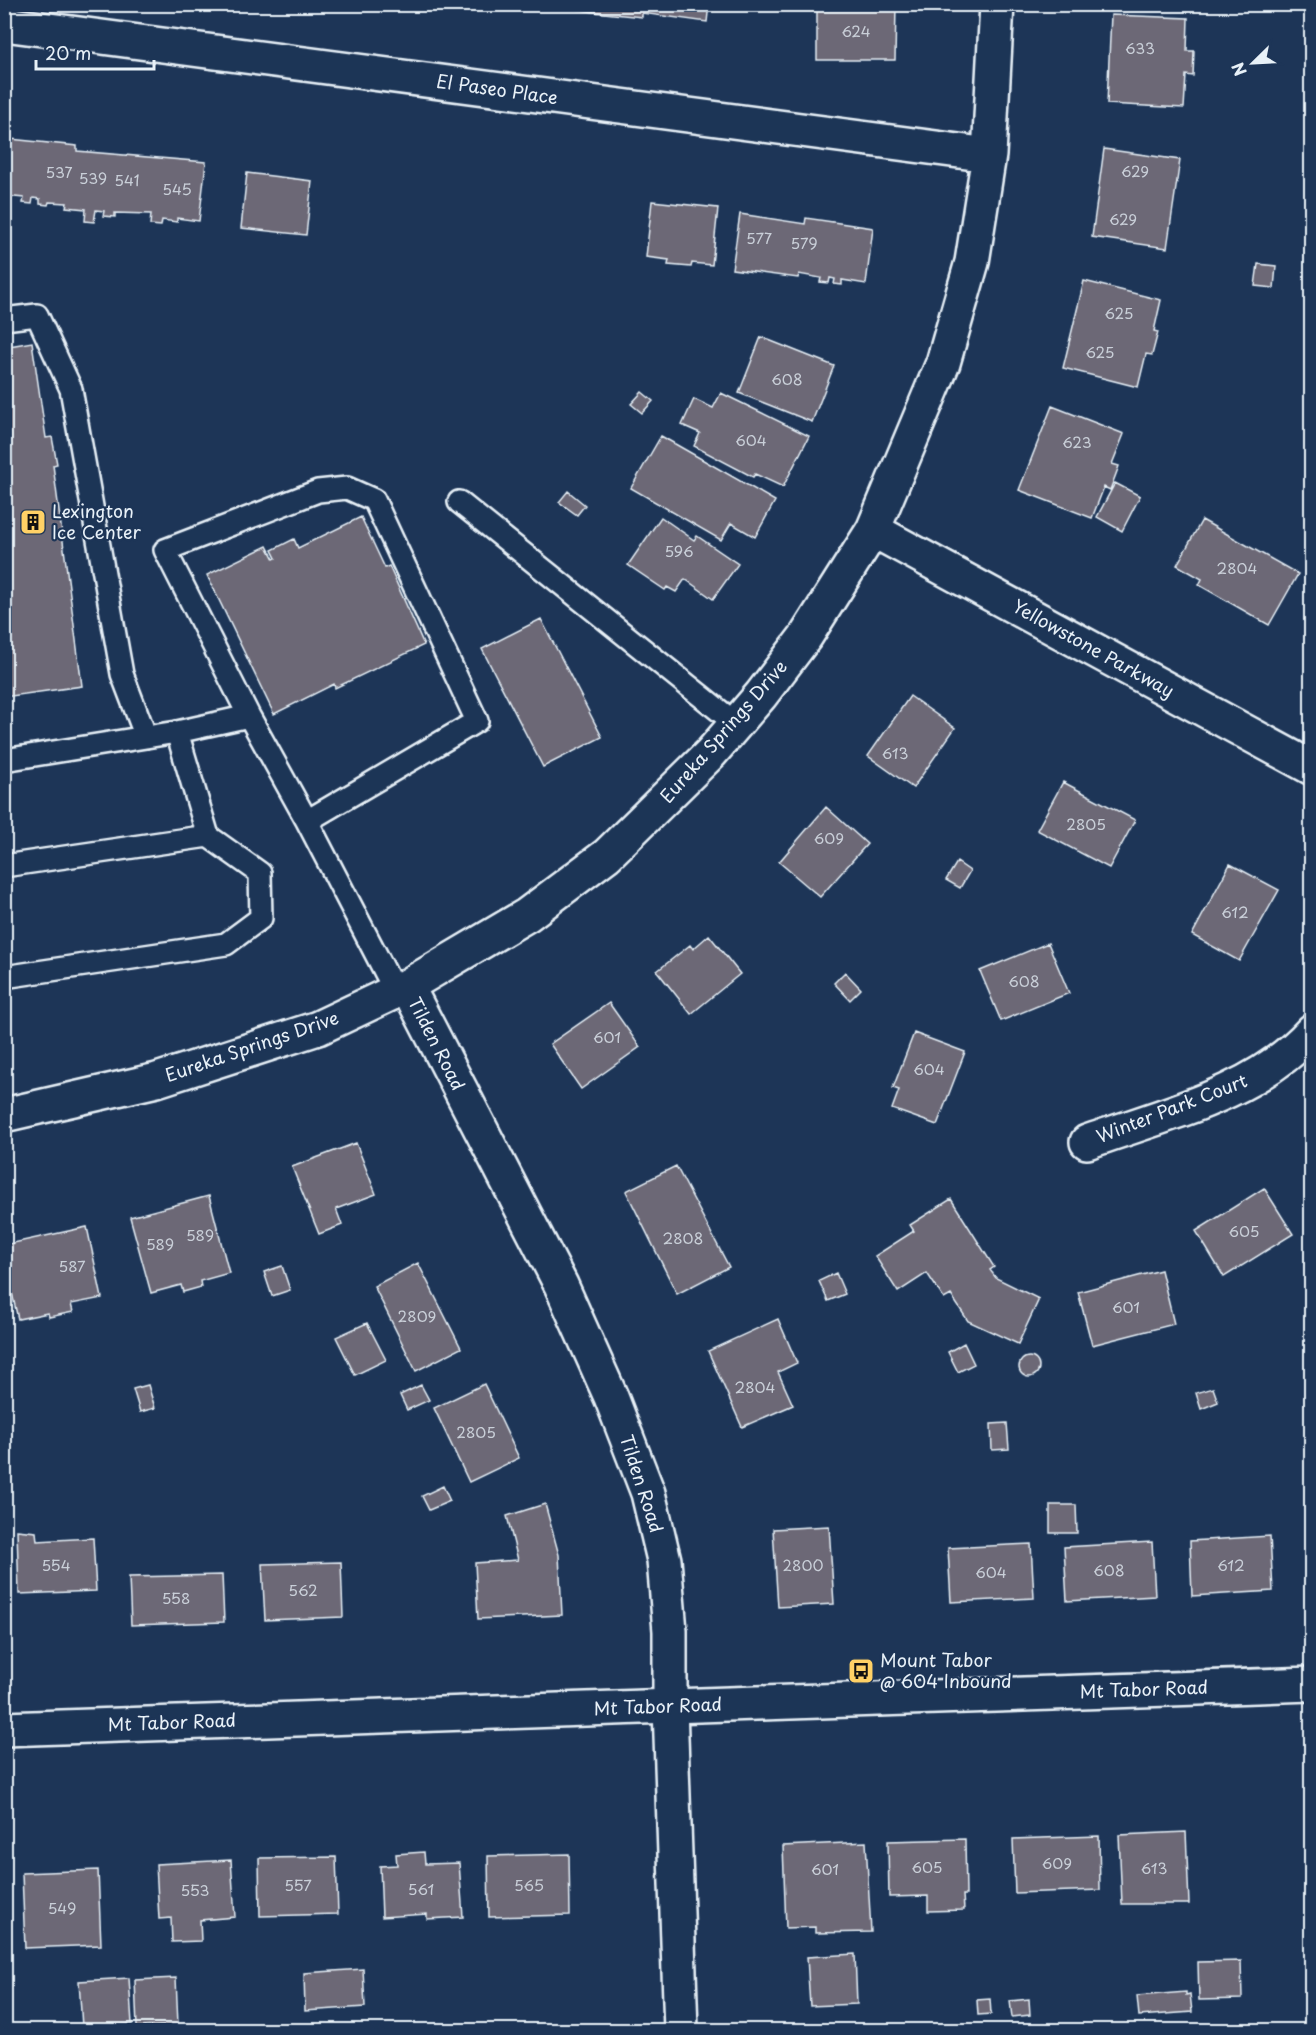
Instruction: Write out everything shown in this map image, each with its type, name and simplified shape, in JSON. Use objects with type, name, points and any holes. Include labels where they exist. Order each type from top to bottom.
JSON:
[{"type":"street","name":"Eureka Springs Drive","points":[[4,1115],[157,1080],[318,1028],[401,989],[526,915],[607,855],[656,810],[736,724],[806,636],[873,530],[914,437],[960,311],[972,262],[989,155],[997,4]]},
{"type":"street","name":"El Paseo Place","points":[[4,24],[989,155]]},
{"type":"street","name":"Yellowstone Parkway","points":[[873,530],[1311,768]]},
{"type":"street","name":"Tilden Road","points":[[401,989],[561,1285],[611,1398],[648,1493],[664,1560],[670,1631],[670,1707],[681,2031]]},
{"type":"street","name":"Winter Park Court","points":[[1088,1142],[1202,1101],[1250,1080],[1291,1054],[1311,1031]]},
{"type":"street","name":"Mt Tabor Road","points":[[4,1729],[1311,1684]]},
{"type":"lane","points":[[4,319],[37,315],[71,389],[122,674],[146,737]]},
{"type":"lane","points":[[307,821],[477,722],[374,500],[347,488],[318,491],[165,550],[249,716],[307,821],[401,989]]},
{"type":"lane","points":[[459,502],[736,724]]},
{"type":"lane","points":[[4,760],[177,732],[249,716]]},
{"type":"lane","points":[[4,977],[226,944],[261,918],[260,873],[208,836],[177,732]]},
{"type":"lane","points":[[4,866],[208,836]]},
{"type":"building","points":[[575,4],[709,4],[707,22],[642,13],[642,17],[594,12],[574,9]]},
{"type":"building","points":[[817,4],[896,4],[895,60],[817,60]]},
{"type":"building","points":[[1111,15],[1188,18],[1187,51],[1194,51],[1193,76],[1186,75],[1184,108],[1107,104]]},
{"type":"building","points":[[10,139],[77,146],[77,151],[206,162],[199,221],[177,218],[177,222],[162,220],[161,226],[150,225],[151,214],[115,213],[115,217],[103,216],[104,211],[96,210],[94,222],[85,221],[86,209],[66,207],[67,203],[40,204],[40,199],[33,198],[32,204],[23,203],[24,198],[5,196],[4,200],[4,142],[10,143]]},
{"type":"building","points":[[1104,149],[1180,160],[1167,248],[1092,237]]},
{"type":"building","points":[[247,173],[312,181],[306,235],[241,228]]},
{"type":"building","points":[[652,201],[718,208],[712,265],[692,263],[691,267],[668,265],[669,260],[646,257]]},
{"type":"building","points":[[740,214],[805,224],[806,218],[873,228],[866,284],[842,280],[842,285],[834,284],[835,279],[830,278],[829,283],[820,282],[821,278],[799,274],[798,278],[732,269]]},
{"type":"building","points":[[1258,264],[1276,266],[1274,288],[1255,286]]},
{"type":"building","points":[[1084,281],[1161,300],[1154,331],[1158,332],[1152,355],[1146,354],[1138,387],[1063,368]]},
{"type":"building","points":[[761,337],[834,366],[812,422],[739,393]]},
{"type":"building","name":"Lexington Ice Center","points":[[32,342],[46,438],[52,437],[57,464],[53,465],[82,686],[4,697],[4,347]]},
{"type":"building","points":[[642,392],[653,401],[642,413],[631,404]]},
{"type":"building","points":[[721,393],[809,436],[783,487],[755,474],[753,477],[694,446],[700,433],[682,425],[694,399],[713,408]]},
{"type":"building","points":[[1052,406],[1124,434],[1112,464],[1119,466],[1110,490],[1104,487],[1092,518],[1019,490]]},
{"type":"building","points":[[661,436],[775,501],[755,537],[731,523],[721,540],[631,488]]},
{"type":"building","points":[[1115,483],[1140,496],[1122,531],[1097,517]]},
{"type":"building","points":[[568,491],[585,505],[577,515],[559,502]]},
{"type":"building","points":[[361,517],[385,568],[389,566],[424,645],[335,688],[334,684],[274,714],[207,575],[267,546],[274,559],[276,558],[272,550],[294,539],[298,548]]},
{"type":"building","points":[[661,517],[694,540],[697,536],[738,564],[713,599],[685,579],[676,592],[667,587],[665,590],[628,565]]},
{"type":"building","points":[[1202,520],[1298,574],[1269,625],[1199,585],[1202,579],[1177,565]]},
{"type":"building","points":[[541,619],[602,737],[543,767],[482,649]]},
{"type":"building","points":[[910,696],[955,728],[913,788],[868,756]]},
{"type":"building","points":[[1063,782],[1135,820],[1109,868],[1037,830]]},
{"type":"building","points":[[826,807],[867,844],[820,897],[779,862]]},
{"type":"building","points":[[957,862],[970,871],[960,888],[946,880]]},
{"type":"building","points":[[1230,864],[1279,890],[1239,961],[1192,935]]},
{"type":"building","points":[[709,935],[740,974],[691,1014],[657,971],[690,945],[693,949]]},
{"type":"building","points":[[1048,943],[1069,993],[1001,1021],[980,971]]},
{"type":"building","points":[[845,972],[861,989],[850,1000],[834,983]]},
{"type":"building","points":[[609,1003],[640,1047],[581,1089],[550,1044]]},
{"type":"building","points":[[914,1033],[965,1052],[937,1125],[892,1109],[899,1090],[893,1088]]},
{"type":"building","points":[[356,1143],[376,1194],[336,1209],[342,1225],[319,1234],[292,1167]]},
{"type":"building","points":[[676,1166],[729,1267],[677,1294],[626,1191]]},
{"type":"building","points":[[1264,1188],[1293,1234],[1224,1277],[1196,1231]]},
{"type":"building","points":[[209,1196],[229,1273],[200,1281],[201,1287],[183,1292],[181,1285],[151,1293],[130,1217]]},
{"type":"building","points":[[951,1199],[994,1267],[990,1270],[996,1278],[1039,1299],[1018,1344],[968,1321],[951,1295],[944,1299],[927,1273],[898,1292],[875,1256],[914,1231],[910,1225]]},
{"type":"building","points":[[87,1227],[102,1298],[71,1304],[73,1312],[49,1317],[48,1313],[18,1319],[4,1258],[4,1245]]},
{"type":"building","points":[[418,1263],[461,1348],[416,1371],[374,1286]]},
{"type":"building","points":[[282,1266],[290,1290],[272,1296],[264,1272]]},
{"type":"building","points":[[1161,1270],[1174,1324],[1092,1345],[1078,1292]]},
{"type":"building","points":[[836,1273],[845,1294],[828,1301],[819,1281]]},
{"type":"building","points":[[778,1319],[797,1363],[778,1372],[793,1405],[742,1427],[708,1351]]},
{"type":"building","points":[[367,1323],[386,1360],[355,1375],[336,1337]]},
{"type":"building","points":[[964,1343],[974,1364],[958,1372],[948,1352]]},
{"type":"building","points":[[1025,1357],[1033,1357],[1039,1363],[1039,1371],[1033,1377],[1025,1377],[1019,1371],[1019,1363]]},
{"type":"building","points":[[484,1384],[519,1458],[469,1482],[434,1408]]},
{"type":"building","points":[[148,1385],[155,1408],[140,1412],[133,1389]]},
{"type":"building","points":[[421,1385],[429,1400],[407,1410],[400,1395]]},
{"type":"building","points":[[1213,1388],[1218,1402],[1201,1409],[1196,1393]]},
{"type":"building","points":[[1007,1423],[1009,1449],[992,1450],[991,1424]]},
{"type":"building","points":[[443,1486],[450,1501],[429,1510],[422,1496]]},
{"type":"building","points":[[545,1504],[559,1555],[562,1615],[478,1619],[475,1563],[518,1560],[507,1516]]},
{"type":"building","points":[[1050,1505],[1076,1505],[1077,1533],[1050,1533]]},
{"type":"building","points":[[829,1526],[834,1604],[778,1607],[773,1529]]},
{"type":"building","points":[[17,1530],[36,1532],[37,1541],[93,1538],[96,1591],[19,1594]]},
{"type":"building","points":[[1270,1536],[1273,1591],[1192,1596],[1190,1541]]},
{"type":"building","points":[[1152,1542],[1155,1596],[1067,1601],[1064,1547]]},
{"type":"building","points":[[1031,1544],[1034,1598],[951,1602],[948,1548]]},
{"type":"building","points":[[341,1562],[343,1617],[265,1620],[262,1564]]},
{"type":"building","points":[[222,1575],[224,1622],[131,1625],[129,1577]]},
{"type":"building","points":[[1186,1832],[1189,1904],[1122,1904],[1119,1835]]},
{"type":"building","points":[[1099,1836],[1100,1890],[1015,1893],[1013,1839]]},
{"type":"building","points":[[965,1839],[964,1910],[928,1911],[928,1896],[889,1897],[888,1841]]},
{"type":"building","points":[[866,1842],[871,1932],[815,1933],[815,1927],[786,1928],[783,1846]]},
{"type":"building","points":[[424,1852],[425,1864],[459,1863],[463,1917],[427,1919],[427,1914],[382,1917],[380,1866],[397,1865],[396,1854]]},
{"type":"building","points":[[569,1854],[570,1915],[489,1917],[488,1856]]},
{"type":"building","points":[[336,1857],[338,1914],[260,1916],[259,1858]]},
{"type":"building","points":[[231,1860],[235,1917],[200,1920],[201,1941],[172,1942],[171,1918],[159,1919],[156,1864]]},
{"type":"building","points":[[98,1870],[101,1945],[25,1948],[22,1873]]},
{"type":"building","points":[[855,1954],[857,2004],[810,2006],[807,1957]]},
{"type":"building","points":[[1241,1961],[1242,1999],[1199,2000],[1198,1962]]},
{"type":"building","points":[[363,1969],[365,2007],[305,2011],[304,1973]]},
{"type":"building","points":[[129,1978],[132,2024],[82,2027],[79,1981]]},
{"type":"building","points":[[176,1978],[178,2025],[137,2027],[135,1980]]},
{"type":"building","points":[[1186,1992],[1186,1995],[1190,1994],[1192,2012],[1139,2016],[1137,1996]]},
{"type":"building","points":[[990,1999],[991,2014],[978,2015],[977,2000]]},
{"type":"building","points":[[1029,1999],[1030,2015],[1012,2017],[1010,2001]]},
{"type":"place","name":"Lexington Ice Center","points":[[33,522]]},
{"type":"place","name":"Mount Tabor @ 604 Inbound","points":[[861,1671]]}]
